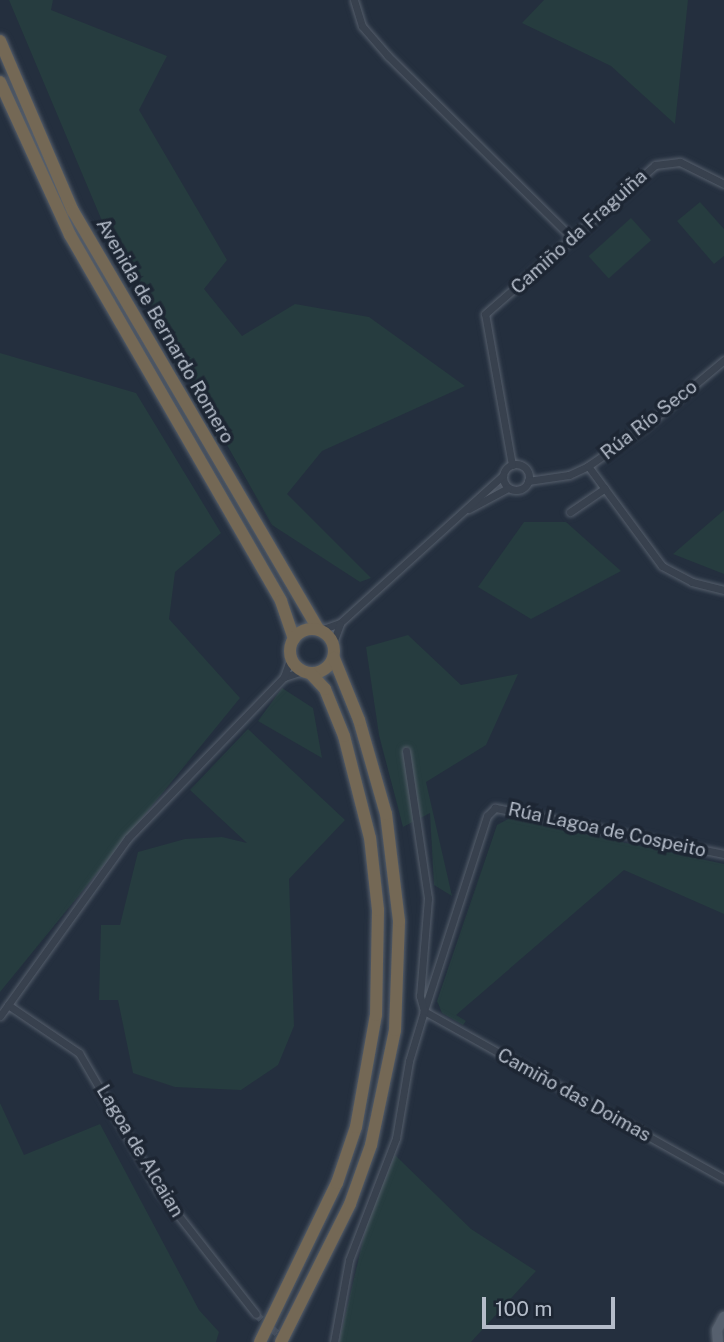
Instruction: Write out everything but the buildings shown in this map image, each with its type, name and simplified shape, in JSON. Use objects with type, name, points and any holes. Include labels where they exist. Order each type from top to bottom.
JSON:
[{"type":"highway","name":"Avenida de Bernardo Romero","points":[[0,41],[74,211],[319,630]]},
{"type":"highway","name":"Avenida de Bernardo Romero","points":[[0,82],[70,235],[281,601],[294,639]]},
{"type":"highway","points":[[260,1342],[337,1183],[356,1126],[376,1015],[378,910],[370,838],[344,736],[325,689],[291,657],[294,639],[304,631],[319,630],[333,643],[334,658],[359,720],[386,814],[399,921],[395,1030],[371,1145],[350,1204],[281,1342]]},
{"type":"highway","points":[[306,672],[322,671],[334,658]]},
{"type":"main road","points":[[718,1342],[717,1330],[724,1317]]},
{"type":"street","points":[[354,0],[362,26],[388,56],[573,239]]},
{"type":"street","name":"Camiño da Fraguiña","points":[[512,465],[485,314],[655,165],[680,162],[724,184]]},
{"type":"street","name":"Rúa Río Seco","points":[[528,481],[569,475],[588,466],[643,428],[724,360]]},
{"type":"street","points":[[319,630],[341,623],[512,465],[526,470],[528,481],[518,490],[508,488],[456,517]]},
{"type":"street","points":[[588,466],[662,566],[692,582],[724,590]]},
{"type":"street","points":[[503,475],[508,488]]},
{"type":"street","points":[[570,512],[605,488]]},
{"type":"street","points":[[333,643],[341,623]]},
{"type":"street","points":[[0,1016],[128,838],[284,677],[291,657]]},
{"type":"street","points":[[284,677],[306,672]]},
{"type":"street","points":[[334,1342],[349,1260],[396,1138],[409,1061],[424,1011],[420,996],[428,898],[406,751]]},
{"type":"street","name":"Rúa Lagoa de Cospeito","points":[[424,1011],[487,816],[495,808],[724,854]]},
{"type":"street","name":"Lagoa de Alcaian","points":[[9,1005],[79,1053],[160,1192],[256,1314]]},
{"type":"street","name":"Camiño das Doimas","points":[[424,1011],[724,1179]]},
{"type":"green space","points":[[9,0],[53,0],[51,10],[167,56],[139,110],[227,260],[204,289],[242,336],[295,304],[369,317],[465,386],[322,451],[287,494],[371,578],[360,582],[272,525],[105,228]]},
{"type":"green space","points":[[544,0],[688,0],[675,124],[611,66],[522,23]]},
{"type":"green space","points":[[700,202],[724,229],[724,256],[714,264],[677,221]]},
{"type":"green space","points":[[631,218],[651,240],[609,278],[589,256]]},
{"type":"green space","points":[[0,353],[136,393],[221,533],[175,572],[169,619],[240,698],[0,992]]},
{"type":"green space","points":[[724,510],[724,574],[673,554]]},
{"type":"green space","points":[[524,522],[566,522],[621,571],[531,619],[478,587]]},
{"type":"green space","points":[[408,635],[461,685],[518,674],[486,745],[426,782],[452,896],[434,885],[430,813],[403,827],[379,735],[366,647]]},
{"type":"green space","points":[[282,688],[313,708],[322,758],[258,721]]},
{"type":"green space","points":[[248,729],[345,820],[289,879],[294,1026],[278,1065],[241,1090],[175,1087],[133,1073],[118,1000],[99,1000],[101,925],[120,925],[138,852],[185,839],[222,837],[247,843],[190,790]]},
{"type":"green space","points":[[510,818],[724,864],[724,914],[624,870],[456,1015],[466,1021],[463,1025],[442,1013],[437,1001],[497,825]]},
{"type":"green space","points":[[0,1103],[24,1155],[100,1124],[199,1310],[219,1332],[216,1342],[0,1342]]},
{"type":"green space","points":[[395,1155],[471,1229],[536,1271],[471,1342],[339,1342],[369,1215]]},
{"type":"tunnel","points":[[256,1314],[284,1339]]}]
